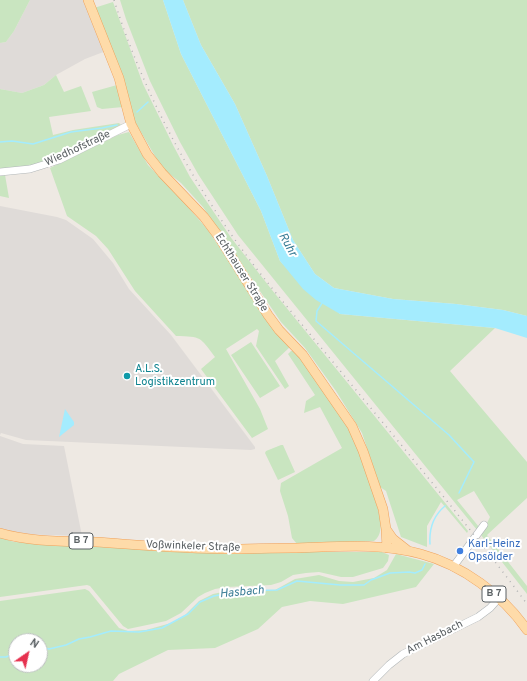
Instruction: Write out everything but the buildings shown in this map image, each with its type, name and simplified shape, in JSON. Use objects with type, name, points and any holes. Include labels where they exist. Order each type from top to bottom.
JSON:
[{"type":"main road","name":"Echthauser Straße","points":[[88,0],[118,78],[131,124],[150,157],[162,173],[212,227],[272,322],[303,355],[345,414],[356,434],[366,458],[380,501],[386,529],[387,548]]},
{"type":"main road","points":[[386,529],[393,538],[408,550]]},
{"type":"main road","name":"Voßwinkeler Straße","points":[[0,533],[14,537],[50,540],[227,549],[342,547],[387,548]]},
{"type":"main road","name":"B 7","points":[[387,548],[408,550],[422,554],[453,567],[472,578],[499,598],[527,630]]},
{"type":"street","name":"Wiedhofstraße","points":[[0,172],[30,169],[53,162],[82,150],[131,124]]},
{"type":"street","points":[[453,567],[484,525]]},
{"type":"street","name":"Am Hasbach","points":[[373,681],[403,654],[478,617],[490,608],[499,598]]},
{"type":"shaded area","points":[[30,0],[85,0],[106,51],[85,59],[56,75],[44,85],[22,93],[0,89],[0,43],[6,42],[14,31]]},
{"type":"shaded area","points":[[0,206],[66,220],[93,239],[113,263],[129,289],[171,335],[255,449],[26,440],[1,433],[0,435]]},
{"type":"shaded area","points":[[0,436],[23,444],[64,446],[82,536],[15,534],[0,529]]},
{"type":"green space","points":[[0,0],[30,0],[14,31],[6,42],[0,43]]},
{"type":"green space","points":[[120,0],[163,0],[181,54],[261,211],[280,261],[340,314],[495,328],[450,371],[527,462],[527,498],[487,535],[527,586],[527,594],[481,535],[490,517],[474,491],[457,500],[479,527],[477,530],[238,235],[198,174],[180,142],[150,81]]},
{"type":"green space","points":[[183,0],[527,0],[527,316],[503,310],[456,304],[393,299],[334,288],[315,274],[293,240],[235,104],[201,45]]},
{"type":"green space","points":[[113,2],[143,84],[190,177],[232,239],[468,531],[467,533],[441,502],[427,526],[427,547],[401,537],[386,491],[380,487],[362,433],[336,391],[305,348],[281,322],[203,207],[181,183],[162,168],[135,122],[122,78],[94,8]]},
{"type":"green space","points":[[56,75],[64,92],[81,86],[91,111],[49,117],[53,135],[73,130],[119,123],[121,125],[48,163],[0,171],[0,89],[22,93],[44,85]]},
{"type":"green space","points":[[117,85],[123,107],[102,109],[97,107],[92,92]]},
{"type":"green space","points":[[129,132],[148,165],[208,230],[269,322],[290,347],[275,361],[289,386],[285,389],[256,346],[259,331],[257,329],[226,349],[260,409],[268,429],[252,438],[201,369],[215,357],[206,345],[196,338],[176,336],[135,291],[108,249],[96,236],[67,216],[50,168],[118,135]]},
{"type":"green space","points":[[5,175],[9,198],[0,196],[0,176]]},
{"type":"green space","points":[[251,342],[280,386],[260,398],[231,355]]},
{"type":"green space","points":[[291,351],[296,351],[333,402],[359,445],[380,516],[380,533],[374,541],[297,544],[292,538],[288,516],[280,491],[281,483],[342,448],[320,407],[304,413],[306,401],[315,395],[288,354]]},
{"type":"green space","points":[[283,445],[295,472],[278,480],[265,453],[266,451]]},
{"type":"green space","points":[[0,537],[14,542],[230,552],[382,552],[389,555],[388,561],[383,568],[353,577],[341,577],[319,572],[306,573],[293,575],[281,582],[271,585],[215,589],[198,597],[181,613],[166,621],[128,629],[123,626],[90,586],[87,585],[0,597]]},
{"type":"green space","points":[[396,554],[434,564],[416,587],[343,604],[310,601],[282,607],[258,629],[215,648],[168,650],[119,674],[113,681],[0,681],[0,601],[85,589],[89,591],[119,628],[128,631],[146,630],[171,623],[185,615],[199,601],[213,594],[227,591],[275,590],[295,579],[319,575],[339,581],[353,582],[374,578],[387,570]]},
{"type":"water","name":"Ruhr","points":[[163,0],[183,0],[201,45],[235,104],[293,240],[315,274],[334,288],[393,299],[456,304],[503,310],[527,316],[527,338],[495,328],[340,314],[316,300],[303,289],[280,261],[261,211],[181,54]]},
{"type":"water","points":[[65,409],[74,422],[74,425],[59,437]]},
{"type":"waterway","points":[[137,112],[148,102]]},
{"type":"waterway","points":[[0,142],[12,141],[33,144],[71,132],[117,125]]},
{"type":"waterway","name":"Hasbach","points":[[322,303],[317,311],[316,321],[449,435],[474,462],[459,493]]},
{"type":"waterway","name":"Hasbach","points":[[430,544],[431,528],[437,514],[445,506]]},
{"type":"waterway","name":"Hasbach","points":[[48,649],[66,645],[79,639],[111,631],[139,632],[162,628],[188,614],[200,602],[214,596],[241,591],[277,590],[297,581],[340,585],[364,585],[371,580],[390,573],[415,573],[422,570],[425,564]]},
{"type":"waterway","name":"Hasbach","points":[[0,657],[8,656]]},
{"type":"railway","points":[[114,0],[137,63],[164,123],[197,181],[233,237],[271,287],[457,514],[527,604]]},
{"type":"place","name":"A.L.S. Logistikzentrum","points":[[127,376]]},
{"type":"place","name":"Karl-Heinz Opsölder","points":[[460,551]]}]
